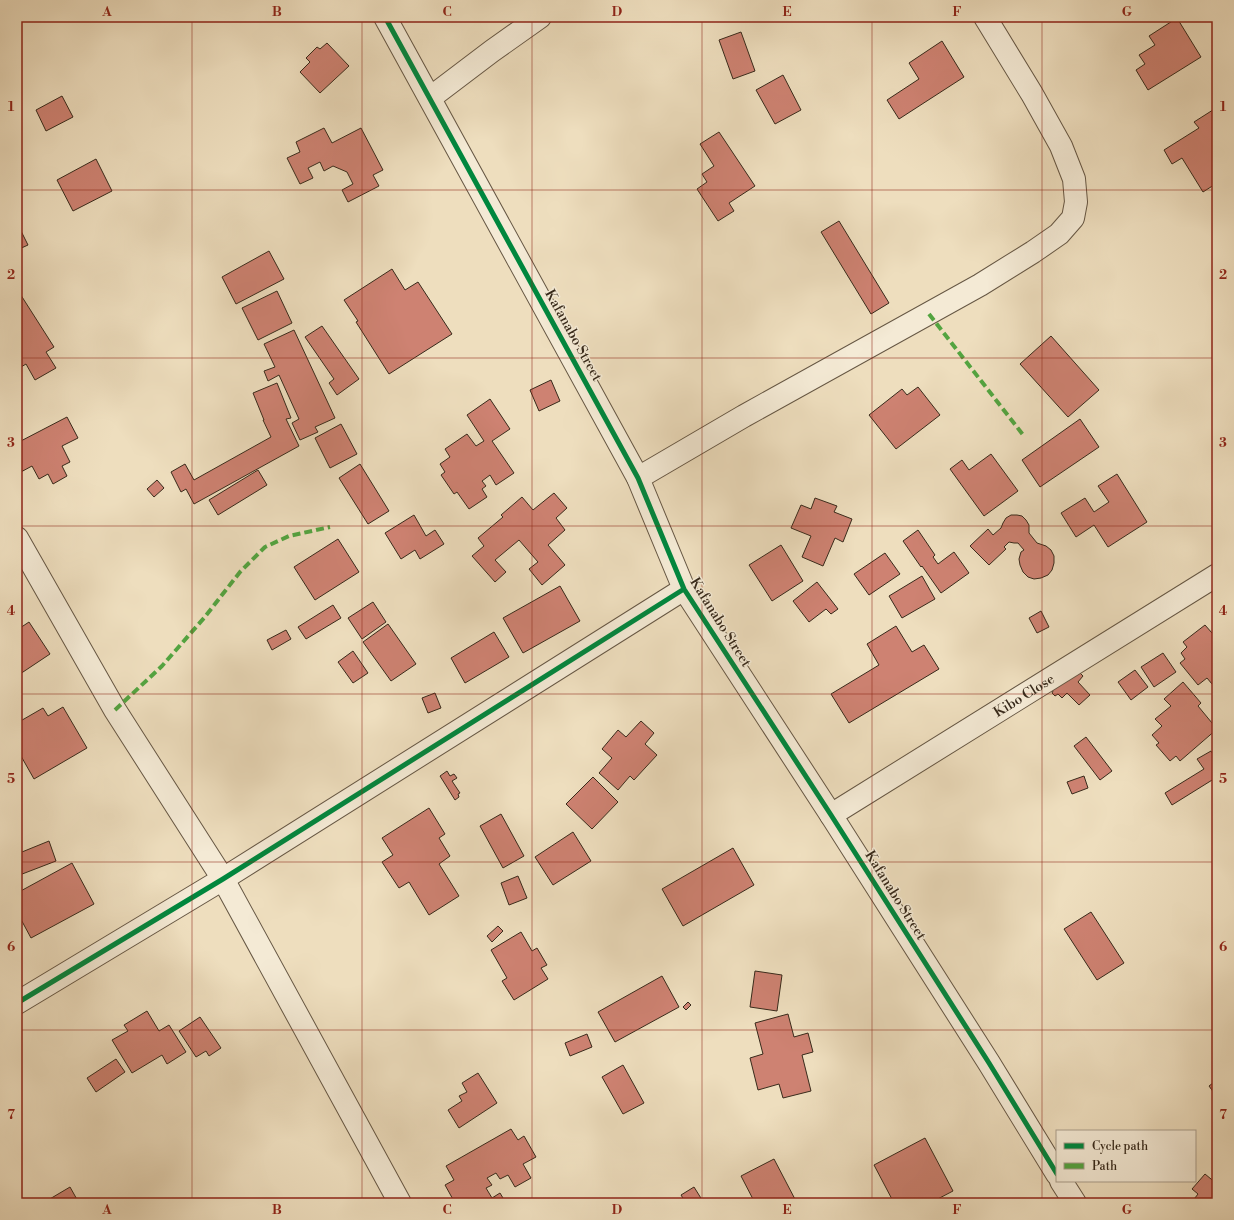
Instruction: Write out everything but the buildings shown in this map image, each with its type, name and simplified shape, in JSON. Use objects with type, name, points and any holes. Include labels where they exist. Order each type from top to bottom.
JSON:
[{"type":"street","name":"Kafanabo Street","points":[[385,17],[638,478],[684,589],[831,815],[989,1063],[1056,1172]]},
{"type":"street","points":[[430,98],[540,17]]},
{"type":"street","points":[[638,478],[744,416],[980,285],[1059,234],[1073,218],[1076,202],[1074,179],[1061,146],[1032,94],[985,17]]},
{"type":"street","points":[[17,538],[115,710],[223,879],[400,1203]]},
{"type":"street","name":"Kibo Close","points":[[831,815],[1217,575]]},
{"type":"street","points":[[17,1003],[223,879],[684,589]]},
{"type":"street","points":[[1062,1182],[1075,1203]]},
{"type":"marked path","points":[[929,314],[1024,436]]},
{"type":"marked path","points":[[115,710],[162,666],[204,618],[240,572],[265,547],[289,536],[330,527]]},
{"type":"cycle path","points":[[385,17],[638,478],[684,589],[831,815],[989,1063],[1056,1172]]},
{"type":"cycle path","points":[[17,1003],[223,879],[684,589]]}]
